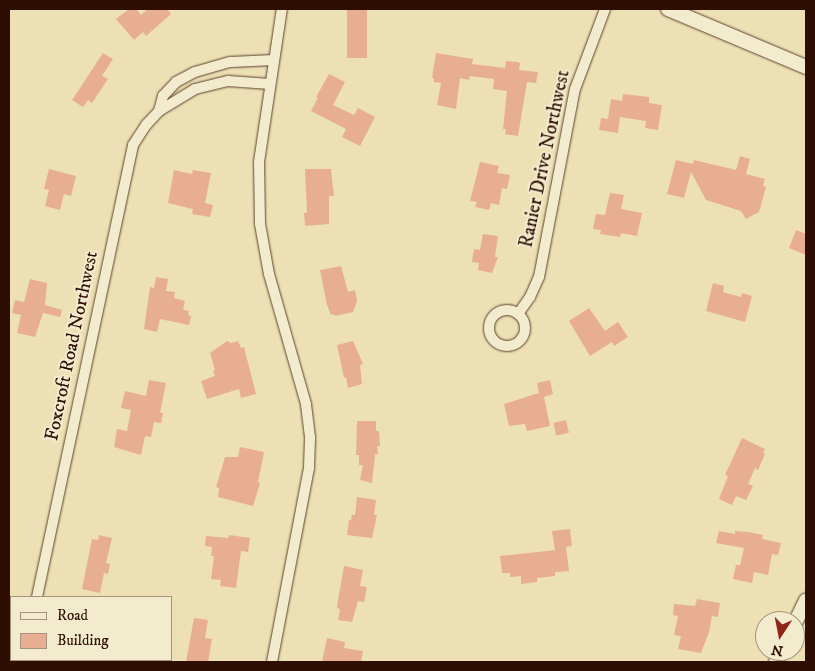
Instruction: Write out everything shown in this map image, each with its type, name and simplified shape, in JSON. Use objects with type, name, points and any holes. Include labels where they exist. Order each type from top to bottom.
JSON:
[{"type":"main road","points":[[668,9],[806,67]]},
{"type":"street","points":[[272,662],[309,468],[310,437],[306,404],[269,274],[260,224],[259,162],[282,9]]},
{"type":"street","name":"Ranier Drive Northwest","points":[[518,314],[530,297],[539,277],[575,89],[605,9]]},
{"type":"street","name":"Foxcroft Road Northwest","points":[[159,111],[163,96],[176,82],[195,72],[231,62],[274,60]]},
{"type":"street","name":"Foxcroft Road Northwest","points":[[37,596],[133,145],[146,125],[159,111],[195,89],[228,81],[270,84]]},
{"type":"building","points":[[129,9],[136,9],[141,15],[148,9],[167,9],[171,14],[146,36],[143,32],[134,40],[116,19]]},
{"type":"building","points":[[347,9],[367,9],[367,58],[347,58]]},
{"type":"building","points":[[103,53],[113,59],[102,76],[108,79],[92,103],[88,100],[83,107],[72,100]]},
{"type":"building","points":[[436,53],[473,59],[472,64],[505,68],[506,61],[517,62],[520,63],[519,70],[538,72],[536,83],[527,82],[518,136],[505,134],[506,129],[503,129],[507,91],[493,89],[494,79],[470,76],[469,80],[460,78],[456,109],[437,105],[441,83],[434,82],[434,78],[432,78]]},
{"type":"building","points":[[329,74],[345,82],[333,105],[354,115],[358,108],[375,117],[360,146],[342,137],[346,129],[311,111],[318,98],[316,97]]},
{"type":"building","points":[[623,94],[649,97],[649,103],[662,105],[658,130],[645,128],[646,121],[620,117],[618,133],[599,130],[601,118],[608,119],[611,99],[622,101]]},
{"type":"building","points":[[740,156],[750,159],[746,174],[765,179],[763,186],[766,187],[759,212],[746,219],[741,211],[706,200],[691,172],[684,198],[667,194],[676,160],[693,164],[694,160],[736,170]]},
{"type":"building","points":[[480,162],[499,166],[497,173],[510,175],[507,189],[502,188],[499,205],[491,203],[489,210],[475,207],[477,202],[470,201]]},
{"type":"building","points":[[49,169],[76,176],[71,196],[64,194],[60,210],[45,206],[49,190],[44,189]]},
{"type":"building","points":[[305,169],[331,169],[334,196],[329,196],[329,224],[305,226],[304,213],[307,213]]},
{"type":"building","points":[[174,170],[192,174],[193,170],[211,173],[205,203],[213,205],[210,217],[192,214],[193,209],[168,203]]},
{"type":"building","points":[[610,193],[624,195],[621,209],[642,213],[637,236],[621,233],[620,237],[600,234],[601,230],[593,229],[596,214],[605,215]]},
{"type":"building","points":[[796,230],[806,234],[806,255],[789,248]]},
{"type":"building","points":[[483,234],[498,236],[495,257],[498,257],[492,273],[478,270],[479,263],[472,262],[474,249],[480,250]]},
{"type":"building","points":[[341,266],[348,292],[355,290],[357,301],[353,312],[335,316],[334,314],[331,315],[327,305],[320,270]]},
{"type":"building","points":[[156,277],[168,279],[166,291],[175,292],[174,298],[185,301],[183,310],[189,311],[188,315],[191,316],[189,325],[160,319],[157,332],[144,329],[150,287],[154,288]]},
{"type":"building","points":[[30,279],[47,283],[45,305],[62,310],[60,317],[43,313],[35,337],[17,333],[21,315],[12,313],[15,300],[24,302]]},
{"type":"building","points":[[713,283],[724,286],[723,292],[741,297],[742,293],[752,296],[745,322],[706,311]]},
{"type":"building","points":[[589,308],[605,331],[618,322],[628,337],[614,346],[612,342],[590,356],[569,321]]},
{"type":"building","points":[[227,341],[231,343],[238,341],[241,348],[244,347],[256,394],[241,398],[239,389],[207,399],[201,381],[215,376],[210,353]]},
{"type":"building","points":[[353,341],[363,364],[360,365],[362,384],[348,388],[337,345]]},
{"type":"building","points":[[149,380],[166,383],[160,413],[163,413],[161,423],[154,422],[151,437],[145,436],[141,455],[114,447],[117,429],[127,431],[131,410],[121,408],[125,391],[146,396]]},
{"type":"building","points":[[550,380],[553,394],[544,397],[550,426],[527,431],[525,424],[509,426],[504,404],[539,393],[537,383]]},
{"type":"building","points":[[566,420],[569,433],[556,436],[553,423]]},
{"type":"building","points":[[357,421],[376,421],[376,431],[379,431],[380,446],[377,446],[378,454],[375,454],[372,483],[360,480],[363,465],[359,465],[359,455],[356,455]]},
{"type":"building","points":[[742,438],[765,449],[763,453],[765,454],[758,470],[755,468],[748,484],[753,486],[746,500],[736,496],[732,505],[719,499],[728,476],[725,475]]},
{"type":"building","points":[[240,447],[264,452],[258,482],[260,483],[253,506],[218,497],[219,488],[216,487],[225,457],[238,457]]},
{"type":"building","points":[[357,497],[376,500],[374,515],[377,515],[372,538],[347,535],[349,520],[351,520],[352,515],[355,515]]},
{"type":"building","points":[[570,529],[572,546],[566,547],[569,571],[555,572],[555,576],[537,578],[537,582],[521,584],[521,576],[510,577],[510,573],[502,573],[500,556],[555,550],[552,531]]},
{"type":"building","points":[[719,531],[735,534],[735,531],[748,532],[763,535],[762,539],[781,543],[778,555],[772,554],[768,575],[754,572],[752,583],[733,579],[736,565],[740,565],[744,548],[716,543]]},
{"type":"building","points":[[99,535],[112,538],[106,563],[110,564],[108,574],[104,573],[100,593],[82,589],[92,539],[98,540]]},
{"type":"building","points":[[229,535],[250,538],[248,552],[241,551],[236,588],[220,586],[221,580],[211,579],[214,556],[211,556],[212,547],[205,546],[206,536],[228,538]]},
{"type":"building","points":[[344,566],[363,570],[360,586],[367,587],[364,602],[358,601],[352,622],[338,620],[340,609],[337,608]]},
{"type":"building","points":[[697,599],[720,603],[718,617],[712,616],[709,632],[701,653],[678,649],[681,636],[674,635],[678,616],[673,615],[674,604],[695,606]]},
{"type":"building","points":[[194,618],[208,620],[205,638],[212,639],[208,662],[186,662]]},
{"type":"building","points":[[327,638],[345,642],[344,648],[363,651],[361,662],[322,662]]}]
